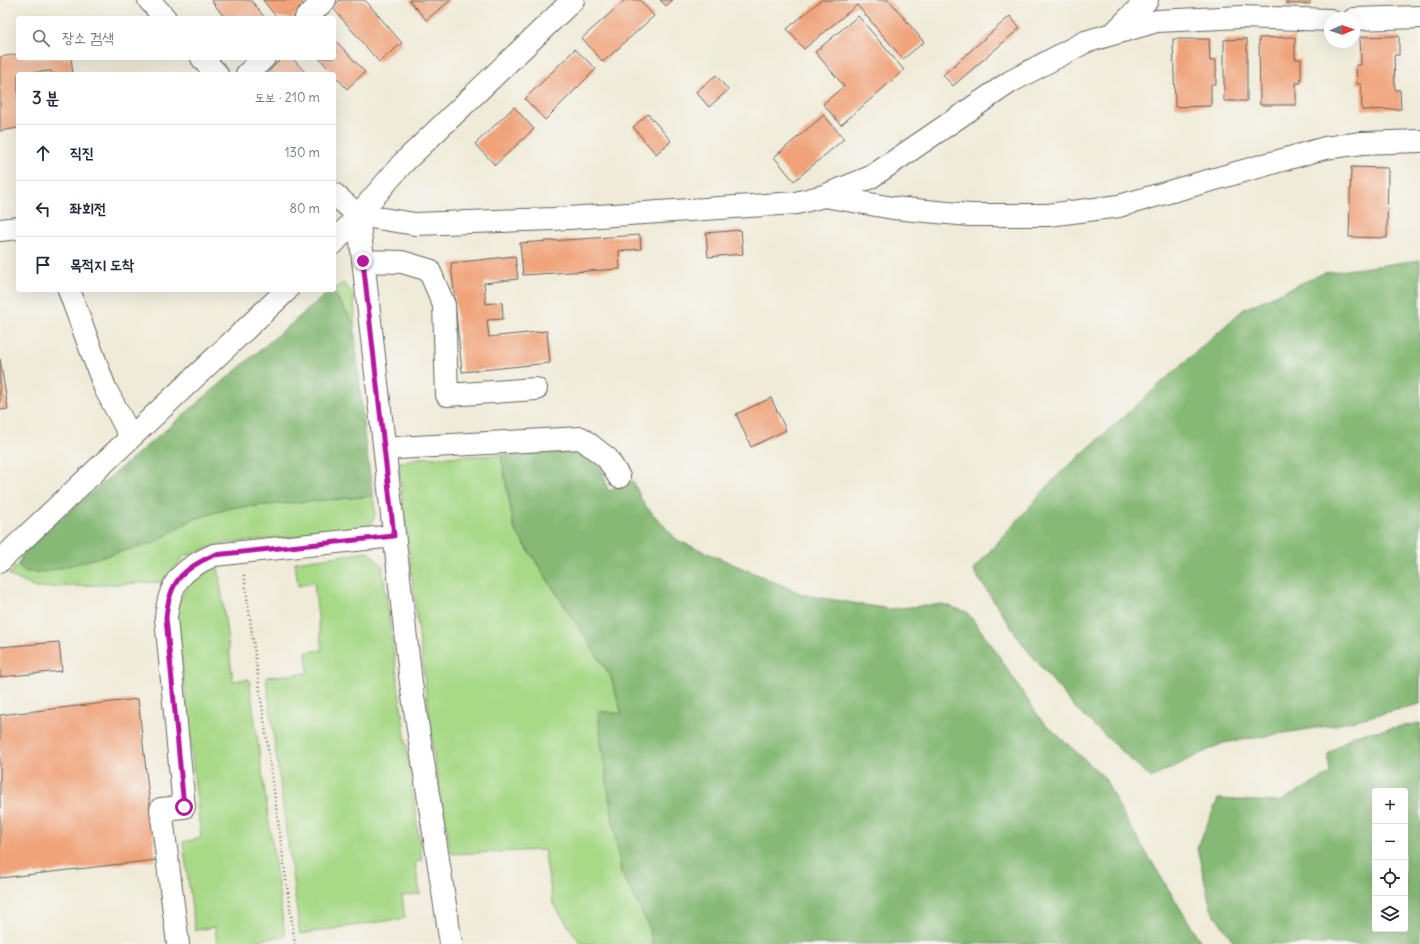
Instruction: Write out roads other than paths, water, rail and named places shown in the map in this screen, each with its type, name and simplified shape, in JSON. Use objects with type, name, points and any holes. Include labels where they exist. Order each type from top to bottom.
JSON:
[{"type":"street","points":[[149,0],[163,16]]},
{"type":"street","points":[[308,16],[324,0]]},
{"type":"street","points":[[1113,34],[1147,0]]},
{"type":"street","points":[[336,241],[403,164],[568,2]]},
{"type":"street","points":[[336,196],[358,215],[415,224],[554,219],[796,203],[824,196],[871,177],[1010,82],[1085,42],[1157,21],[1242,17],[1324,20]]},
{"type":"street","points":[[1360,19],[1420,17]]},
{"type":"street","points":[[204,60],[215,72]]},
{"type":"street","points":[[249,72],[262,60]]},
{"type":"street","points":[[824,196],[894,208],[970,216],[1048,215],[1119,206],[1325,148],[1362,143],[1420,141]]},
{"type":"street","points":[[358,215],[411,683],[451,944]]},
{"type":"street","points":[[363,261],[402,262],[429,270],[444,305],[447,395],[536,389]]},
{"type":"street","points":[[71,292],[104,388],[131,437]]},
{"type":"street","points":[[0,561],[285,292]]},
{"type":"street","points":[[385,451],[397,448],[581,438],[607,458],[619,477]]},
{"type":"street","points":[[178,944],[161,809],[184,807],[166,618],[167,601],[178,578],[193,564],[214,555],[394,536]]}]
